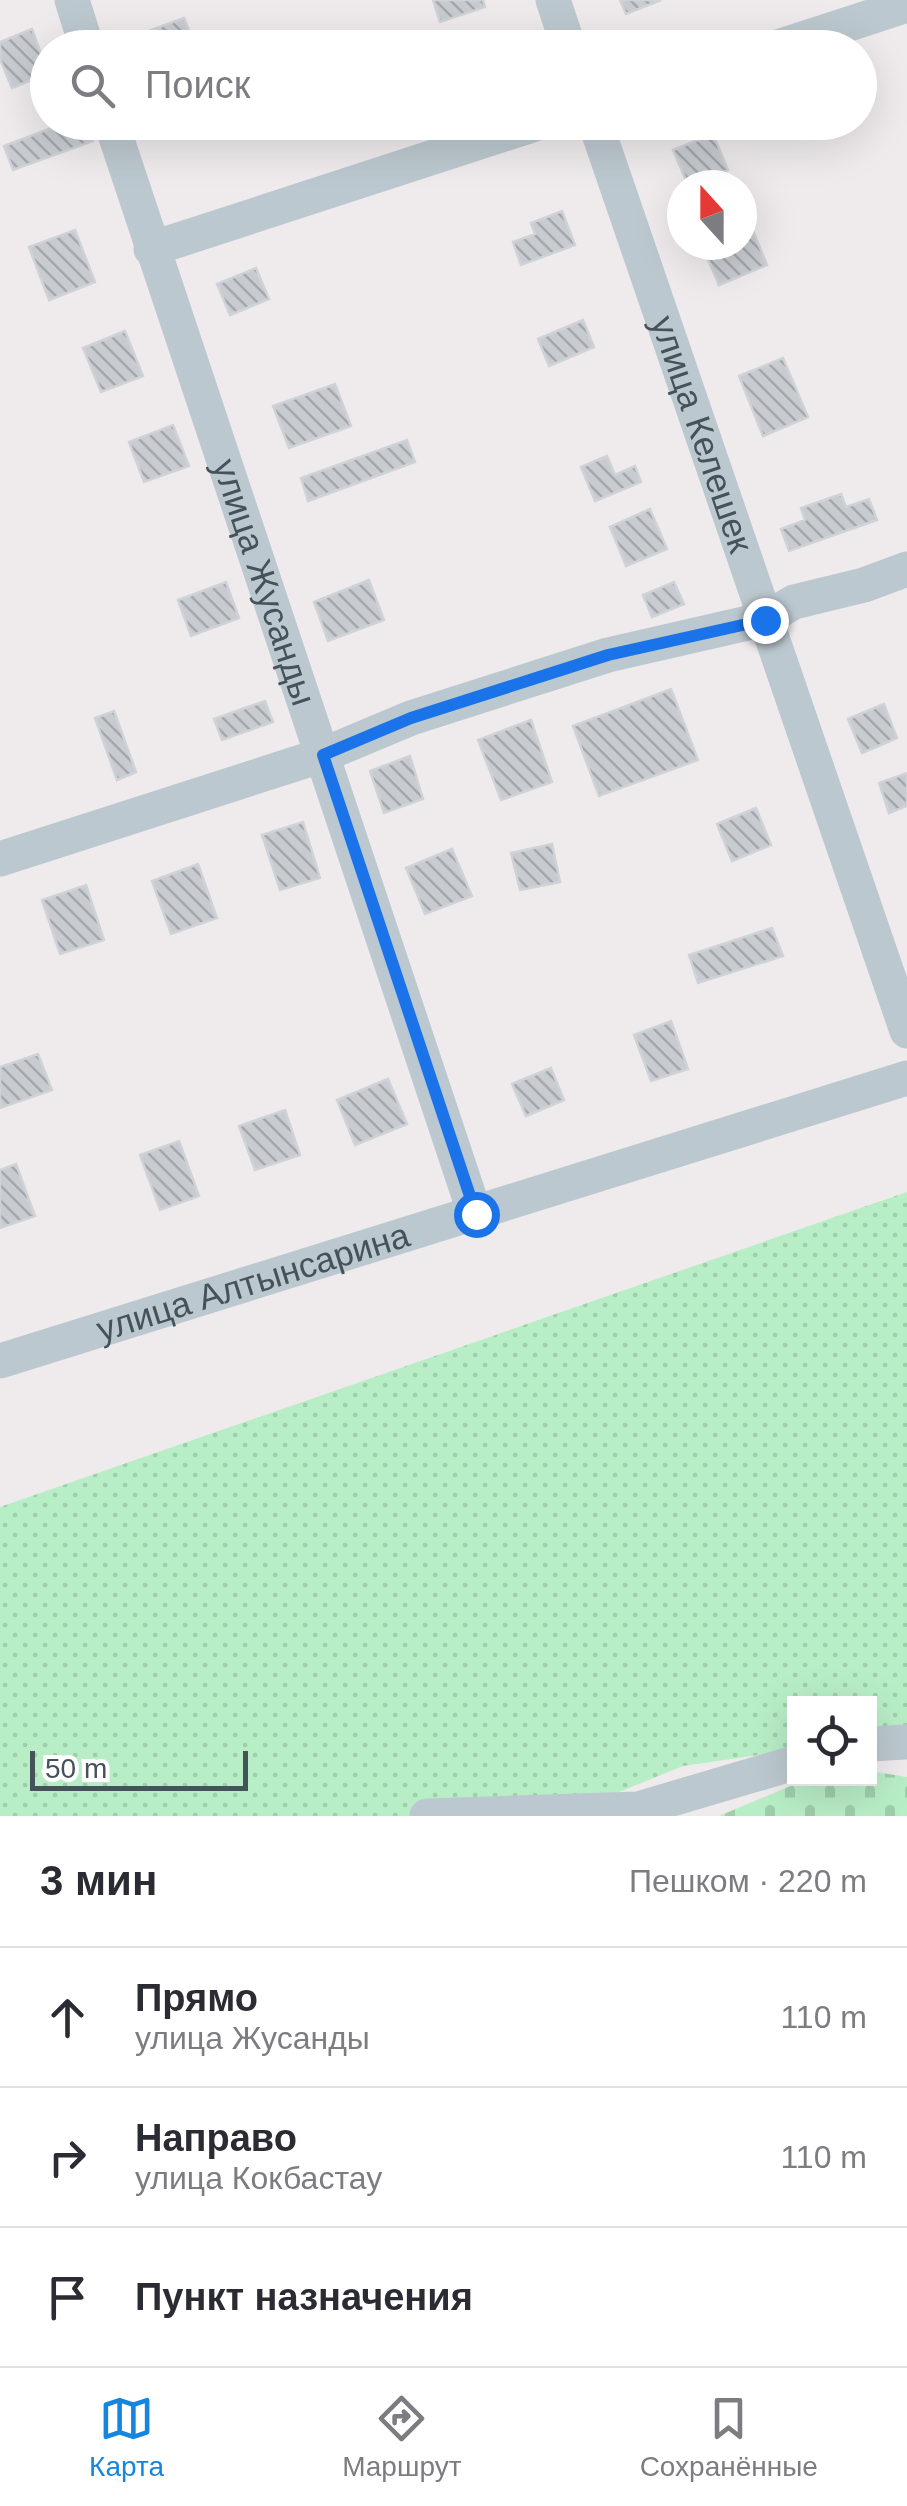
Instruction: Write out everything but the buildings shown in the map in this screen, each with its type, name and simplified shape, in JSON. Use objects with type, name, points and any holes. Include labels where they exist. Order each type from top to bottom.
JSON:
[{"type":"street","points":[[72,0],[81,30]]},
{"type":"street","points":[[553,0],[563,30]]},
{"type":"street","points":[[832,30],[907,6]]},
{"type":"street","name":"улица Жусанды","points":[[117,140],[476,1214]]},
{"type":"street","points":[[151,249],[486,140]]},
{"type":"street","name":"улица Келешек","points":[[600,140],[907,1030]]},
{"type":"street","points":[[0,860],[323,755],[411,718],[608,655],[765,620],[794,602],[864,585],[907,569]]},
{"type":"street","name":"улица Алтынсарина","points":[[0,1361],[907,1078]]},
{"type":"street","points":[[877,1744],[907,1742]]},
{"type":"street","points":[[427,1816],[638,1809],[787,1765]]},
{"type":"green space","points":[[907,1192],[907,1733],[877,1737],[877,1696],[787,1696],[787,1751],[683,1766],[560,1816],[0,1816],[0,1507]]},
{"type":"green space","points":[[877,1772],[907,1777],[907,1816],[719,1816],[790,1786],[877,1786]]},
{"type":"route","points":[[476,1214],[323,755],[411,718],[608,655],[765,620]]}]
